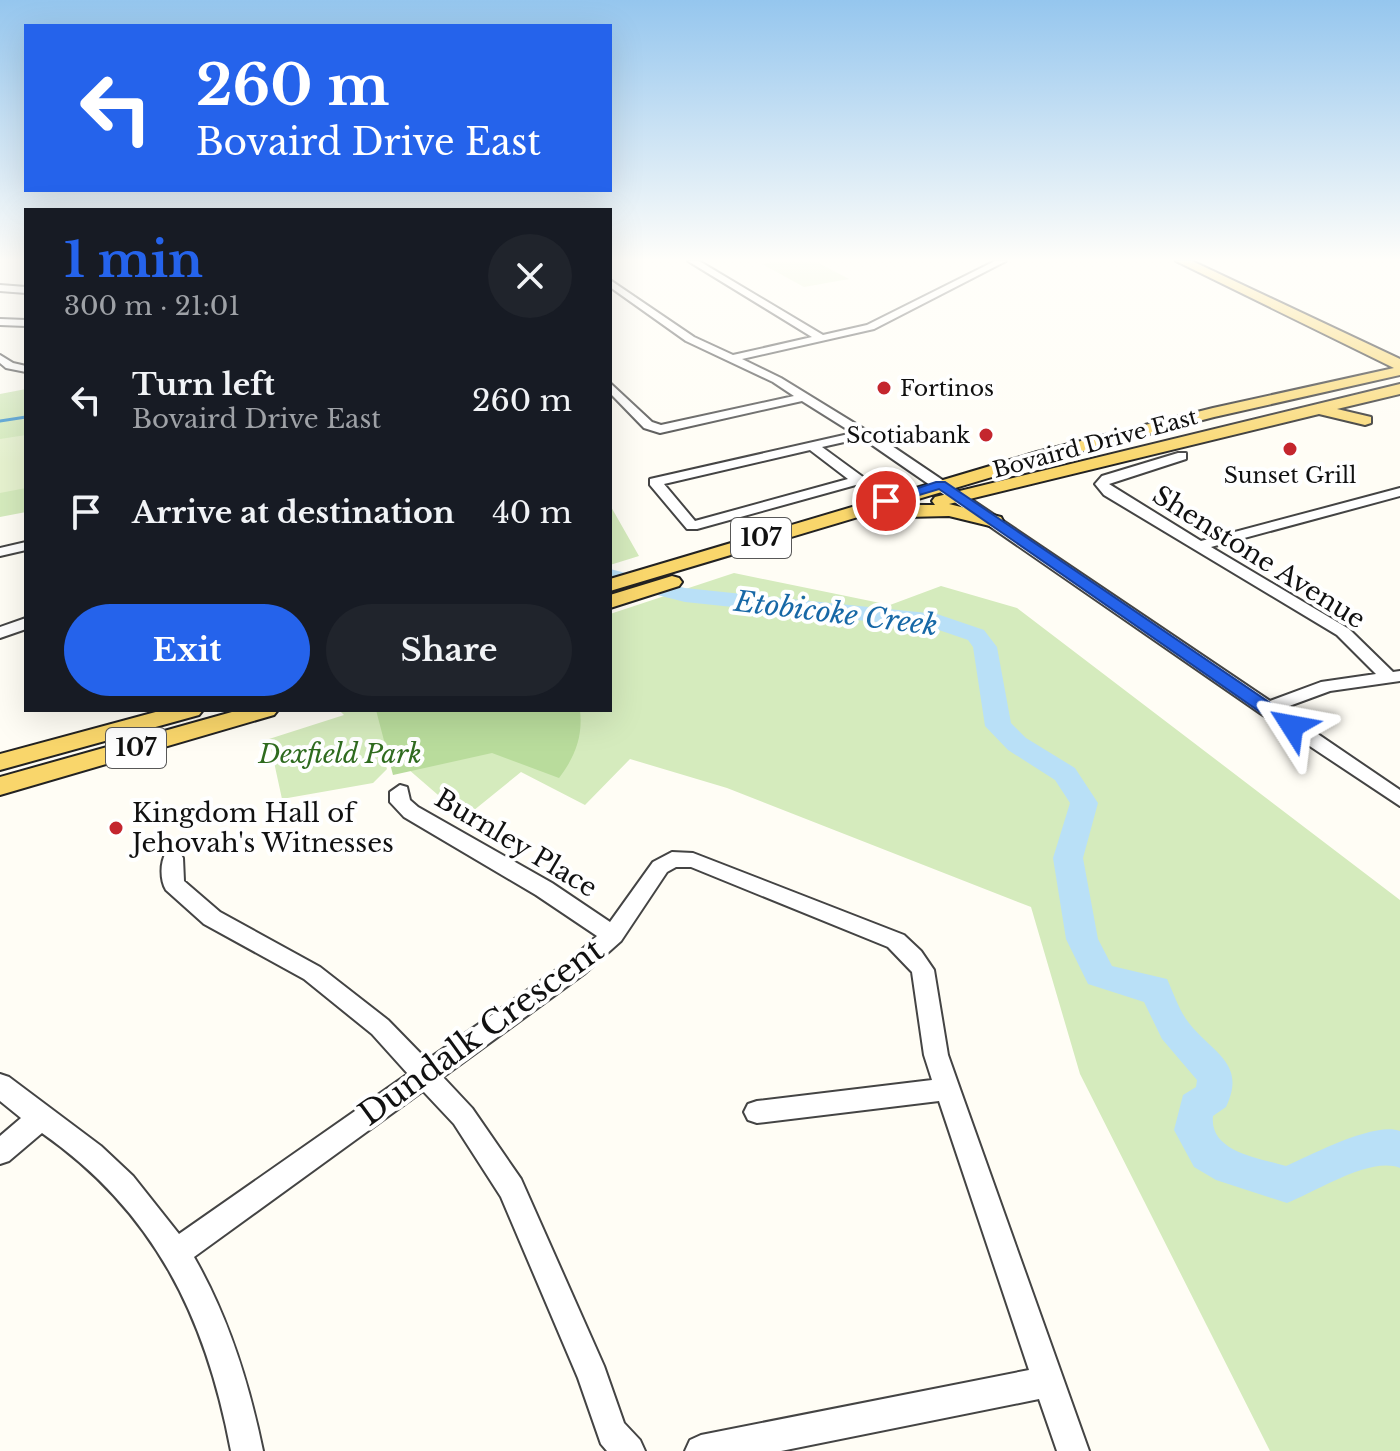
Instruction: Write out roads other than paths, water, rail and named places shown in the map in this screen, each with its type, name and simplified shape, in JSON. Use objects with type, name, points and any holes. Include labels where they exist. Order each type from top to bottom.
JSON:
[{"type":"main road","points":[[1324,329],[1400,368]]},
{"type":"main road","points":[[1345,329],[1400,353]]},
{"type":"main road","points":[[1352,342],[1380,362],[1379,371],[1365,378]]},
{"type":"main road","name":"Bovaird Drive East","points":[[612,596],[636,576],[941,485],[1118,436],[1400,368]]},
{"type":"main road","name":"Bovaird Drive East","points":[[612,596],[664,584],[958,497],[1303,411],[1400,391]]},
{"type":"main road","points":[[1303,411],[1328,410],[1365,420]]},
{"type":"main road","points":[[994,521],[991,512],[995,496],[1007,485]]},
{"type":"main road","points":[[906,511],[949,510],[994,521]]},
{"type":"main road","name":"107","points":[[0,762],[184,712]]},
{"type":"main road","name":"107","points":[[0,786],[259,712]]},
{"type":"street","points":[[675,329],[690,339],[777,380],[863,434],[1400,799]]},
{"type":"street","points":[[806,329],[823,339]]},
{"type":"street","points":[[730,359],[863,329]]},
{"type":"street","points":[[0,358],[10,366],[24,369]]},
{"type":"street","points":[[612,388],[648,425],[660,429],[803,397]]},
{"type":"street","points":[[812,446],[858,480],[692,526],[655,482],[863,434]]},
{"type":"street","name":"Shenstone Avenue","points":[[1182,456],[1102,484],[1109,492],[1343,632],[1394,676]]},
{"type":"street","points":[[1199,546],[1400,492]]},
{"type":"street","points":[[0,552],[24,546]]},
{"type":"street","points":[[0,633],[24,624]]},
{"type":"street","points":[[1266,709],[1327,686],[1394,676]]},
{"type":"street","name":"Burnley Place","points":[[400,792],[400,802],[411,812],[544,889],[613,935]]},
{"type":"street","points":[[173,858],[173,884],[212,918],[312,973],[380,1027],[463,1116],[511,1188],[566,1312],[612,1433],[629,1451]]},
{"type":"street","name":"Dundalk Crescent","points":[[177,1252],[576,968],[613,935],[660,867],[672,859],[709,865],[896,941],[923,970],[936,1055],[1073,1451]]},
{"type":"street","points":[[0,1085],[93,1155],[134,1198],[177,1252],[211,1317],[239,1400],[247,1451]]},
{"type":"street","points":[[757,1112],[947,1089]]},
{"type":"street","points":[[0,1152],[40,1118]]},
{"type":"street","points":[[701,1451],[1050,1381]]},
{"type":"waterway","points":[[0,421],[24,417]]},
{"type":"waterway","name":"Etobicoke Creek","points":[[612,577],[685,595],[937,621],[976,635],[985,647],[998,726],[1017,744],[1065,774],[1084,803],[1068,858],[1082,939],[1100,975],[1133,987],[1155,989],[1174,1029],[1216,1076],[1213,1096],[1196,1107],[1193,1130],[1208,1155],[1230,1167],[1287,1185],[1345,1158],[1392,1145],[1400,1150]]},
{"type":"place","name":"Fortinos","points":[[884,388]]},
{"type":"place","name":"Scotiabank","points":[[986,435]]},
{"type":"place","name":"Sunset Grill","points":[[1290,449]]},
{"type":"place","name":"Kingdom Hall of Jehovah's Witnesses","points":[[116,828]]},
{"type":"park label","name":"Dexfield Park","points":[[340,754]]}]
